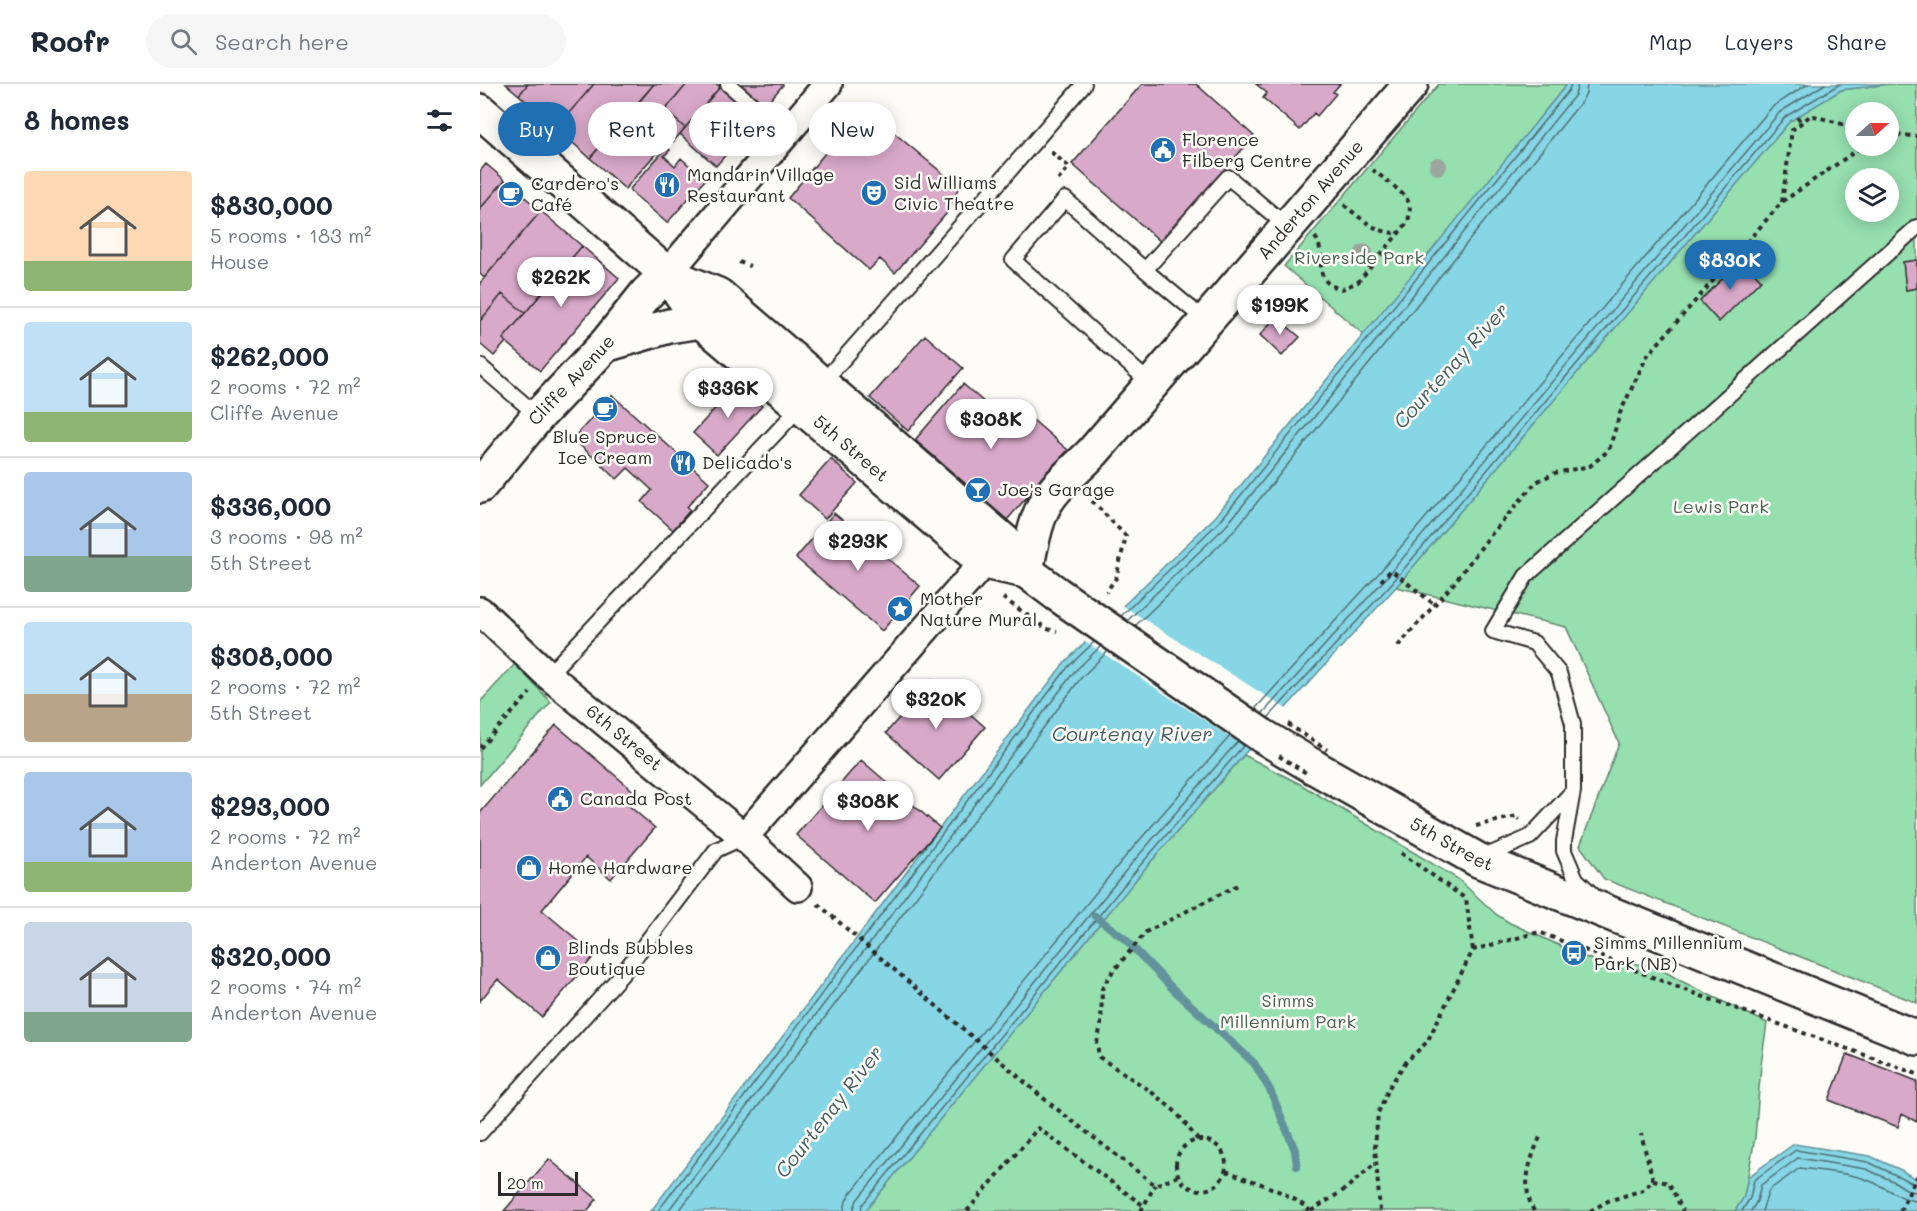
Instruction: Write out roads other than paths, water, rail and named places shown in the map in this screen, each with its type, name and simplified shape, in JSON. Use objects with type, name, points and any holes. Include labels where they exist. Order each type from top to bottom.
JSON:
[{"type":"main road","name":"Anderton Avenue","points":[[1026,571],[1041,510],[1052,495],[1093,452],[1411,84]]},
{"type":"main road","name":"5th Street","points":[[480,111],[667,274],[701,321],[811,395],[1006,543],[1026,571],[1261,735],[1307,775],[1478,860],[1917,1038]]},
{"type":"main road","name":"5th Street","points":[[667,274],[718,295],[811,395],[984,562],[1026,571]]},
{"type":"main road","name":"Cliffe Avenue","points":[[480,486],[538,416],[605,345],[647,293],[667,274]]},
{"type":"main road","points":[[605,345],[669,326],[701,321]]},
{"type":"street","name":"Cliffe Avenue","points":[[797,119],[828,84]]},
{"type":"street","name":"Cliffe Avenue","points":[[667,274],[766,156]]},
{"type":"street","points":[[744,837],[984,562]]},
{"type":"street","name":"6th Street","points":[[480,611],[548,675],[744,837],[798,887]]},
{"type":"lane","points":[[728,84],[749,102]]},
{"type":"lane","points":[[548,675],[811,395],[1004,178],[1084,84]]},
{"type":"lane","points":[[1145,270],[1227,177],[1291,222]]},
{"type":"lane","points":[[1151,384],[1013,260],[1065,199],[1206,321]]},
{"type":"lane","points":[[1615,916],[1576,879],[1564,851],[1573,791],[1573,724],[1559,673],[1534,643],[1493,631],[1526,576],[1917,227]]},
{"type":"lane","points":[[480,366],[538,416]]},
{"type":"lane","points":[[1478,860],[1530,837],[1573,791]]},
{"type":"lane","points":[[480,1133],[623,973],[716,850],[744,837]]},
{"type":"water","name":"Courtenay River","points":[[1567,84],[1888,84],[1841,90],[1790,121],[1396,587],[1261,735],[1142,872],[865,1211],[651,1211],[1064,663],[1215,517]]},
{"type":"water","points":[[1794,1144],[1870,1156],[1901,1170],[1917,1180],[1917,1211],[1735,1211],[1744,1197],[1748,1177]]},
{"type":"waterway","points":[[1095,916],[1125,939],[1173,989],[1254,1063],[1270,1090],[1295,1150],[1297,1166]]},
{"type":"place","name":"Florence Filberg Centre","points":[[1163,150]]},
{"type":"place","name":"Mandarin Village Restaurant","points":[[667,185]]},
{"type":"place","name":"Sid Williams Civic Theatre","points":[[874,193]]},
{"type":"place","name":"Cardero's Café","points":[[511,194]]},
{"type":"place","name":"Blue Spruce Ice Cream","points":[[605,409]]},
{"type":"place","name":"Delicado's","points":[[683,463]]},
{"type":"place","name":"Joe's Garage","points":[[978,490]]},
{"type":"place","name":"Mother Nature Mural","points":[[900,609]]},
{"type":"place","name":"Canada Post","points":[[560,799]]},
{"type":"place","name":"Home Hardware","points":[[529,868]]},
{"type":"place","name":"Simms Millennium Park (NB)","points":[[1574,953]]},
{"type":"place","name":"Blinds Bubbles Boutique","points":[[548,958]]},
{"type":"park label","name":"Riverside Park","points":[[1359,258]]},
{"type":"park label","name":"Lewis Park","points":[[1721,507]]},
{"type":"park label","name":"Simms Millennium Park","points":[[1288,1011]]}]
